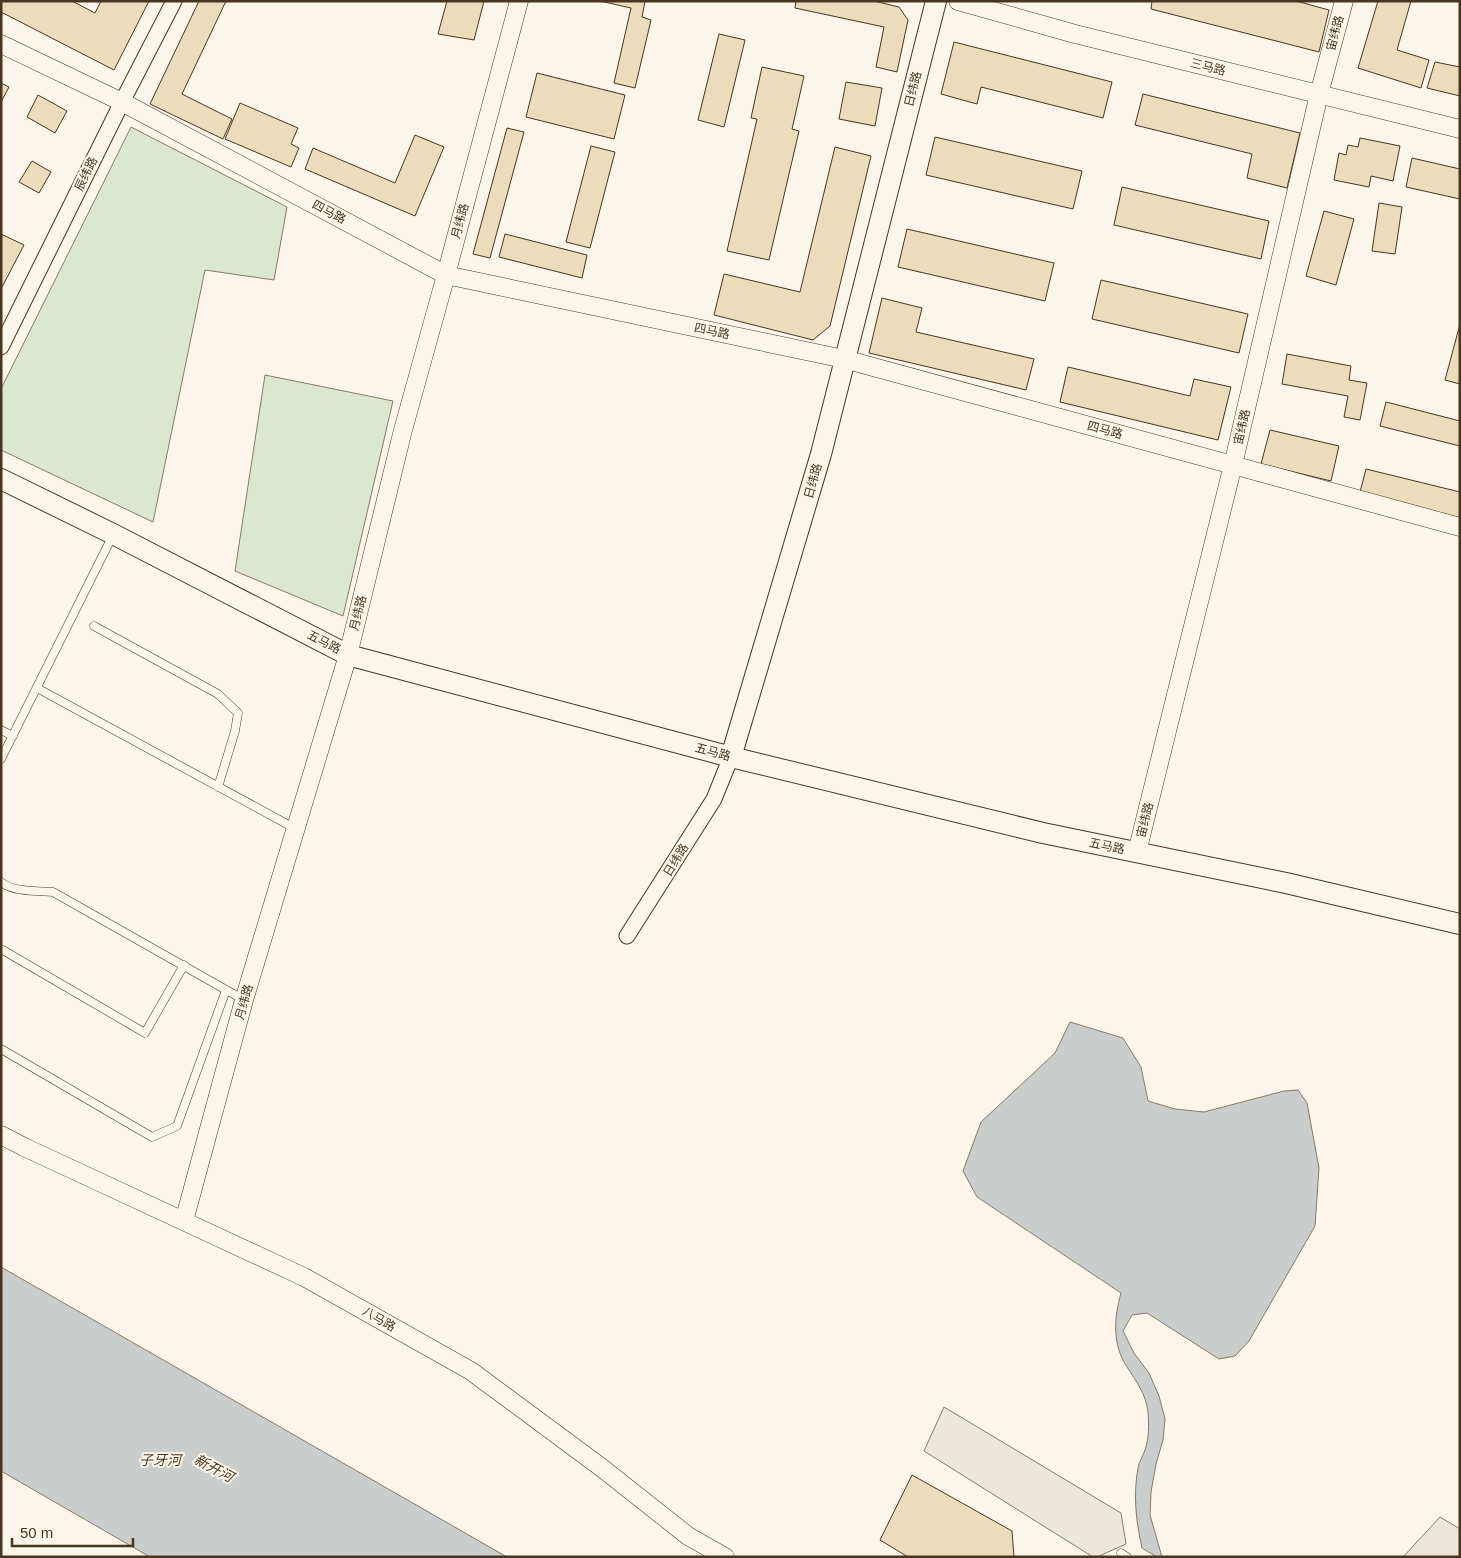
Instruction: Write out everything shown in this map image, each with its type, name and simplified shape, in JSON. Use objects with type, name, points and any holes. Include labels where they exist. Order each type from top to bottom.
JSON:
[{"type":"main road","name":"日纬路","points":[[732,757],[821,454],[936,1]]},
{"type":"main road","name":"五马路","points":[[1,479],[113,534],[348,655],[732,757],[1043,833],[1286,883],[1460,924]]},
{"type":"street","name":"辰纬路","points":[[1,348],[174,1]]},
{"type":"street","name":"月纬路","points":[[184,1221],[244,1000],[348,655],[403,430],[518,1]]},
{"type":"street","name":"三马路","points":[[958,1],[1075,34],[1460,128]]},
{"type":"street","name":"宙纬路","points":[[1137,852],[1233,465],[1319,94],[1344,1]]},
{"type":"street","name":"四马路","points":[[1,44],[122,102],[446,275],[844,359],[1460,527]]},
{"type":"street","name":"日纬路","points":[[627,936],[714,799],[732,757]]},
{"type":"street","name":"八马路","points":[[1,1135],[304,1277],[470,1371],[602,1468],[688,1536],[724,1557]]},
{"type":"lane","points":[[1,759],[113,534]]},
{"type":"lane","points":[[94,626],[218,694],[238,712],[235,730],[218,787]]},
{"type":"lane","points":[[37,688],[296,829]]},
{"type":"lane","points":[[1,730],[13,736]]},
{"type":"lane","points":[[3,887],[53,892],[244,1000]]},
{"type":"lane","points":[[1,949],[145,1033],[184,965]]},
{"type":"lane","points":[[1,1049],[152,1137],[176,1126],[226,990]]},
{"type":"green space","points":[[131,127],[287,207],[274,280],[205,270],[153,522],[1,450],[1,389]]},
{"type":"green space","points":[[265,375],[393,401],[343,616],[235,571]]},
{"type":"shaded area","points":[[944,1407],[1121,1513],[1126,1544],[1093,1557],[924,1451]]},
{"type":"shaded area","points":[[1440,1517],[1460,1529],[1460,1557],[1403,1557]]},
{"type":"water","points":[[1070,1022],[1123,1038],[1141,1067],[1148,1101],[1175,1109],[1204,1112],[1284,1091],[1298,1090],[1307,1103],[1319,1168],[1315,1226],[1249,1341],[1235,1356],[1219,1359],[1147,1313],[1132,1315],[1123,1331],[1134,1353],[1149,1373],[1159,1396],[1165,1419],[1163,1440],[1151,1492],[1150,1515],[1162,1557],[1157,1557],[1142,1548],[1138,1528],[1135,1498],[1136,1478],[1147,1441],[1149,1427],[1148,1412],[1143,1394],[1122,1358],[1119,1349],[1116,1321],[1121,1293],[977,1197],[963,1171],[981,1122],[1055,1053]]},
{"type":"water","name":"子牙河","points":[[1,1267],[507,1557],[150,1557],[1,1471]]},
{"type":"building","points":[[1,1],[72,1],[95,13],[101,1],[149,1],[114,70],[1,12]]},
{"type":"building","points":[[199,1],[226,1],[182,94],[232,119],[223,139],[150,104]]},
{"type":"building","points":[[447,1],[484,1],[474,40],[438,34]]},
{"type":"building","points":[[600,1],[645,1],[642,17],[651,20],[635,88],[614,83],[631,8]]},
{"type":"building","points":[[796,1],[874,1],[899,7],[908,20],[897,72],[876,67],[884,27],[795,8]]},
{"type":"building","points":[[1152,1],[1296,1],[1329,10],[1319,52],[1151,9]]},
{"type":"building","points":[[1378,1],[1411,1],[1397,50],[1429,60],[1421,88],[1358,68]]},
{"type":"building","points":[[719,34],[745,40],[724,127],[698,120]]},
{"type":"building","points":[[954,42],[1112,82],[1103,118],[981,87],[977,104],[941,94]]},
{"type":"building","points":[[1435,62],[1460,67],[1460,96],[1427,88]]},
{"type":"building","points":[[762,67],[804,76],[792,129],[799,131],[769,260],[727,251],[757,119],[751,118]]},
{"type":"building","points":[[537,73],[625,95],[614,139],[526,117]]},
{"type":"building","points":[[846,82],[882,88],[875,126],[839,119]]},
{"type":"building","points":[[1,83],[9,87],[1,102]]},
{"type":"building","points":[[1143,94],[1300,133],[1287,188],[1247,178],[1252,154],[1135,125]]},
{"type":"building","points":[[38,95],[67,111],[55,133],[27,117]]},
{"type":"building","points":[[240,103],[298,128],[291,144],[299,148],[291,167],[225,139]]},
{"type":"building","points":[[507,128],[524,132],[490,258],[473,254]]},
{"type":"building","points":[[415,135],[444,147],[415,216],[305,169],[313,148],[395,183]]},
{"type":"building","points":[[935,137],[1082,171],[1073,209],[926,175]]},
{"type":"building","points":[[1360,138],[1400,146],[1393,181],[1371,176],[1369,187],[1334,180],[1339,153],[1346,155],[1348,145],[1358,147]]},
{"type":"building","points":[[591,146],[615,152],[590,248],[566,242]]},
{"type":"building","points":[[835,147],[871,156],[830,326],[813,340],[714,315],[724,274],[800,292]]},
{"type":"building","points":[[1412,158],[1460,169],[1460,199],[1406,187]]},
{"type":"building","points":[[32,161],[51,172],[39,193],[19,182]]},
{"type":"building","points":[[1122,187],[1269,221],[1261,259],[1114,225]]},
{"type":"building","points":[[1379,203],[1402,207],[1395,254],[1372,251]]},
{"type":"building","points":[[1324,211],[1354,219],[1336,285],[1306,276]]},
{"type":"building","points":[[907,229],[1054,263],[1045,301],[898,267]]},
{"type":"building","points":[[1,234],[24,245],[1,289]]},
{"type":"building","points":[[505,234],[587,255],[582,278],[499,257]]},
{"type":"building","points":[[1101,280],[1248,314],[1239,353],[1092,319]]},
{"type":"building","points":[[882,298],[922,308],[916,332],[1034,359],[1026,390],[869,353]]},
{"type":"building","points":[[1460,324],[1460,384],[1445,380]]},
{"type":"building","points":[[1287,354],[1351,366],[1349,380],[1367,383],[1360,420],[1344,417],[1348,396],[1282,384]]},
{"type":"building","points":[[1068,367],[1190,396],[1194,379],[1231,387],[1218,440],[1060,402]]},
{"type":"building","points":[[1386,402],[1460,421],[1460,446],[1380,426]]},
{"type":"building","points":[[1270,430],[1339,446],[1331,481],[1261,464]]},
{"type":"building","points":[[1366,469],[1460,492],[1460,518],[1360,492]]},
{"type":"building","points":[[912,1475],[1012,1531],[1014,1557],[908,1557],[880,1540]]},
{"type":"water label","name":"新开河","points":[[214,1468]]}]
